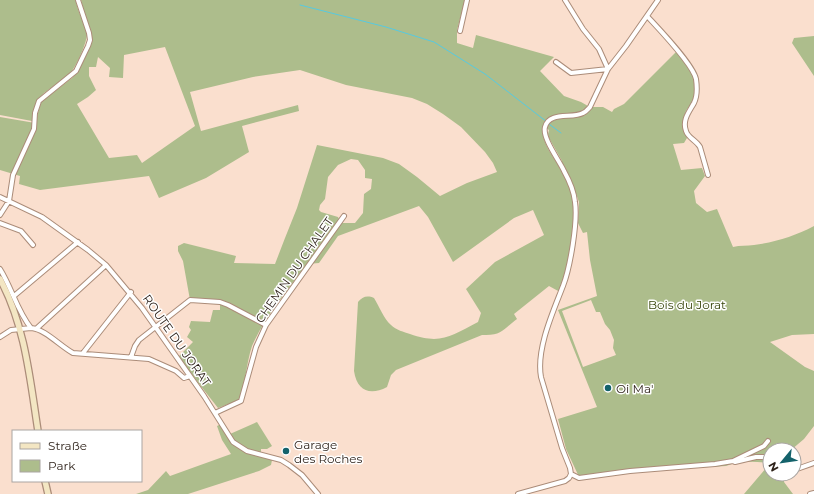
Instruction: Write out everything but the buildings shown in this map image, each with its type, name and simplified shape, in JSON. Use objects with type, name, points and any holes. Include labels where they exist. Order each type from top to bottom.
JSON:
[{"type":"main road","points":[[0,279],[10,299],[20,329],[38,430]]},
{"type":"main road","points":[[45,482],[48,494]]},
{"type":"street","points":[[0,215],[9,201],[13,175],[34,129],[35,113],[39,101],[76,71],[88,46],[90,40],[89,33],[78,0]]},
{"type":"street","points":[[460,31],[468,0]]},
{"type":"street","points":[[565,0],[583,29],[599,49],[608,69]]},
{"type":"street","points":[[518,494],[565,481],[569,478],[570,474],[570,468],[562,448],[540,369],[549,322],[563,287],[568,265],[574,226],[575,202],[570,184],[547,138],[545,128],[550,120],[561,116],[580,114],[590,107],[608,69],[658,0]]},
{"type":"street","points":[[647,16],[678,51],[695,74],[696,97],[694,103],[688,111],[685,128],[688,136],[700,147],[708,175]]},
{"type":"street","points":[[556,62],[570,73],[608,69]]},
{"type":"street","name":"ROUTE DU JORAT","points":[[0,197],[42,216],[78,242],[106,265],[131,292],[157,328],[215,413],[228,436],[235,444],[247,451],[281,460],[289,464],[302,475],[318,494]]},
{"type":"street","name":"CHEMIN DU CHALET","points":[[215,413],[224,408],[238,404],[242,398],[256,347],[266,325],[344,216]]},
{"type":"street","points":[[0,223],[22,231],[33,246]]},
{"type":"street","points":[[14,296],[78,242]]},
{"type":"street","points":[[36,329],[106,265]]},
{"type":"street","points":[[0,269],[14,296],[22,316],[31,328]]},
{"type":"street","points":[[83,353],[131,292]]},
{"type":"street","points":[[131,357],[136,344],[188,302],[193,300],[220,302],[266,325]]},
{"type":"street","points":[[0,337],[10,331],[31,328],[36,329],[74,353],[131,357],[154,361],[181,374],[184,378],[190,376]]},
{"type":"street","points":[[733,461],[764,446],[768,441]]},
{"type":"street","points":[[570,474],[579,478],[630,471],[716,464],[733,461],[736,462],[762,457]]},
{"type":"street","points":[[802,467],[814,463]]},
{"type":"street","points":[[810,494],[814,493]]},
{"type":"green space","points":[[0,0],[76,0],[87,32],[85,44],[75,67],[69,75],[41,96],[34,110],[32,121],[0,115]]},
{"type":"green space","name":"Bois du Jorat","points":[[81,0],[465,0],[457,30],[457,43],[473,48],[476,35],[554,57],[540,71],[564,96],[588,106],[580,113],[561,114],[550,119],[553,121],[583,115],[593,107],[603,107],[612,112],[614,109],[624,104],[676,52],[692,73],[695,81],[695,88],[694,96],[684,117],[684,128],[687,138],[684,143],[673,144],[681,170],[702,168],[705,176],[694,191],[696,203],[707,212],[717,209],[733,247],[754,245],[778,240],[800,233],[814,226],[814,334],[792,335],[770,342],[805,367],[814,371],[814,426],[800,442],[762,442],[762,462],[741,462],[726,466],[641,471],[580,479],[566,449],[558,419],[597,407],[558,310],[597,296],[590,260],[587,232],[583,233],[578,223],[579,202],[575,191],[573,192],[575,203],[574,229],[560,292],[549,286],[514,314],[517,319],[501,332],[482,335],[396,370],[391,375],[387,387],[381,390],[365,390],[358,383],[354,371],[358,302],[360,300],[367,297],[374,298],[388,322],[393,327],[403,332],[430,339],[438,339],[453,335],[478,322],[481,313],[466,289],[495,262],[544,235],[533,210],[514,218],[453,262],[428,217],[419,206],[338,236],[319,263],[307,264],[263,324],[252,346],[239,400],[218,408],[178,357],[193,342],[187,337],[191,330],[189,327],[191,321],[210,322],[213,310],[220,310],[220,302],[190,300],[183,261],[178,251],[178,246],[184,243],[236,256],[234,263],[275,264],[297,208],[317,145],[383,158],[399,164],[440,196],[467,183],[497,172],[493,163],[485,152],[461,127],[427,104],[412,98],[346,85],[300,70],[253,77],[190,92],[201,131],[298,105],[299,111],[242,126],[249,152],[206,178],[159,198],[149,176],[40,190],[19,184],[20,176],[0,170],[0,117],[35,123],[41,102],[78,72],[90,47],[92,40]],"holes":[[[165,47],[195,126],[142,163],[137,155],[109,158],[77,104],[96,90],[89,76],[89,67],[96,67],[98,57],[110,68],[109,77],[123,78],[124,55]],[[543,126],[549,130],[549,138],[562,161],[558,164],[543,136]],[[351,159],[358,160],[365,170],[365,178],[372,179],[371,189],[364,194],[363,213],[355,223],[341,223],[338,217],[319,210],[320,205],[325,199],[328,177],[338,165]],[[591,300],[596,312],[600,312],[605,324],[610,330],[614,340],[613,348],[616,355],[583,367],[562,311]]]},
{"type":"green space","points":[[814,36],[814,76],[792,43],[794,38]]},
{"type":"green space","points":[[257,422],[272,446],[267,449],[261,449],[261,456],[272,460],[271,465],[259,471],[188,494],[136,494],[148,490],[166,471],[170,476],[231,454],[222,440],[217,426],[223,423],[230,434]]},
{"type":"green space","points":[[762,473],[762,482],[784,482],[793,494],[744,494]]},
{"type":"waterway","points":[[300,5],[386,27],[434,42],[485,74],[547,122]]},
{"type":"waterway","points":[[549,124],[561,133]]},
{"type":"place","name":"Oi Ma'","points":[[608,388]]},
{"type":"place","name":"Garage des Roches","points":[[286,451]]}]
